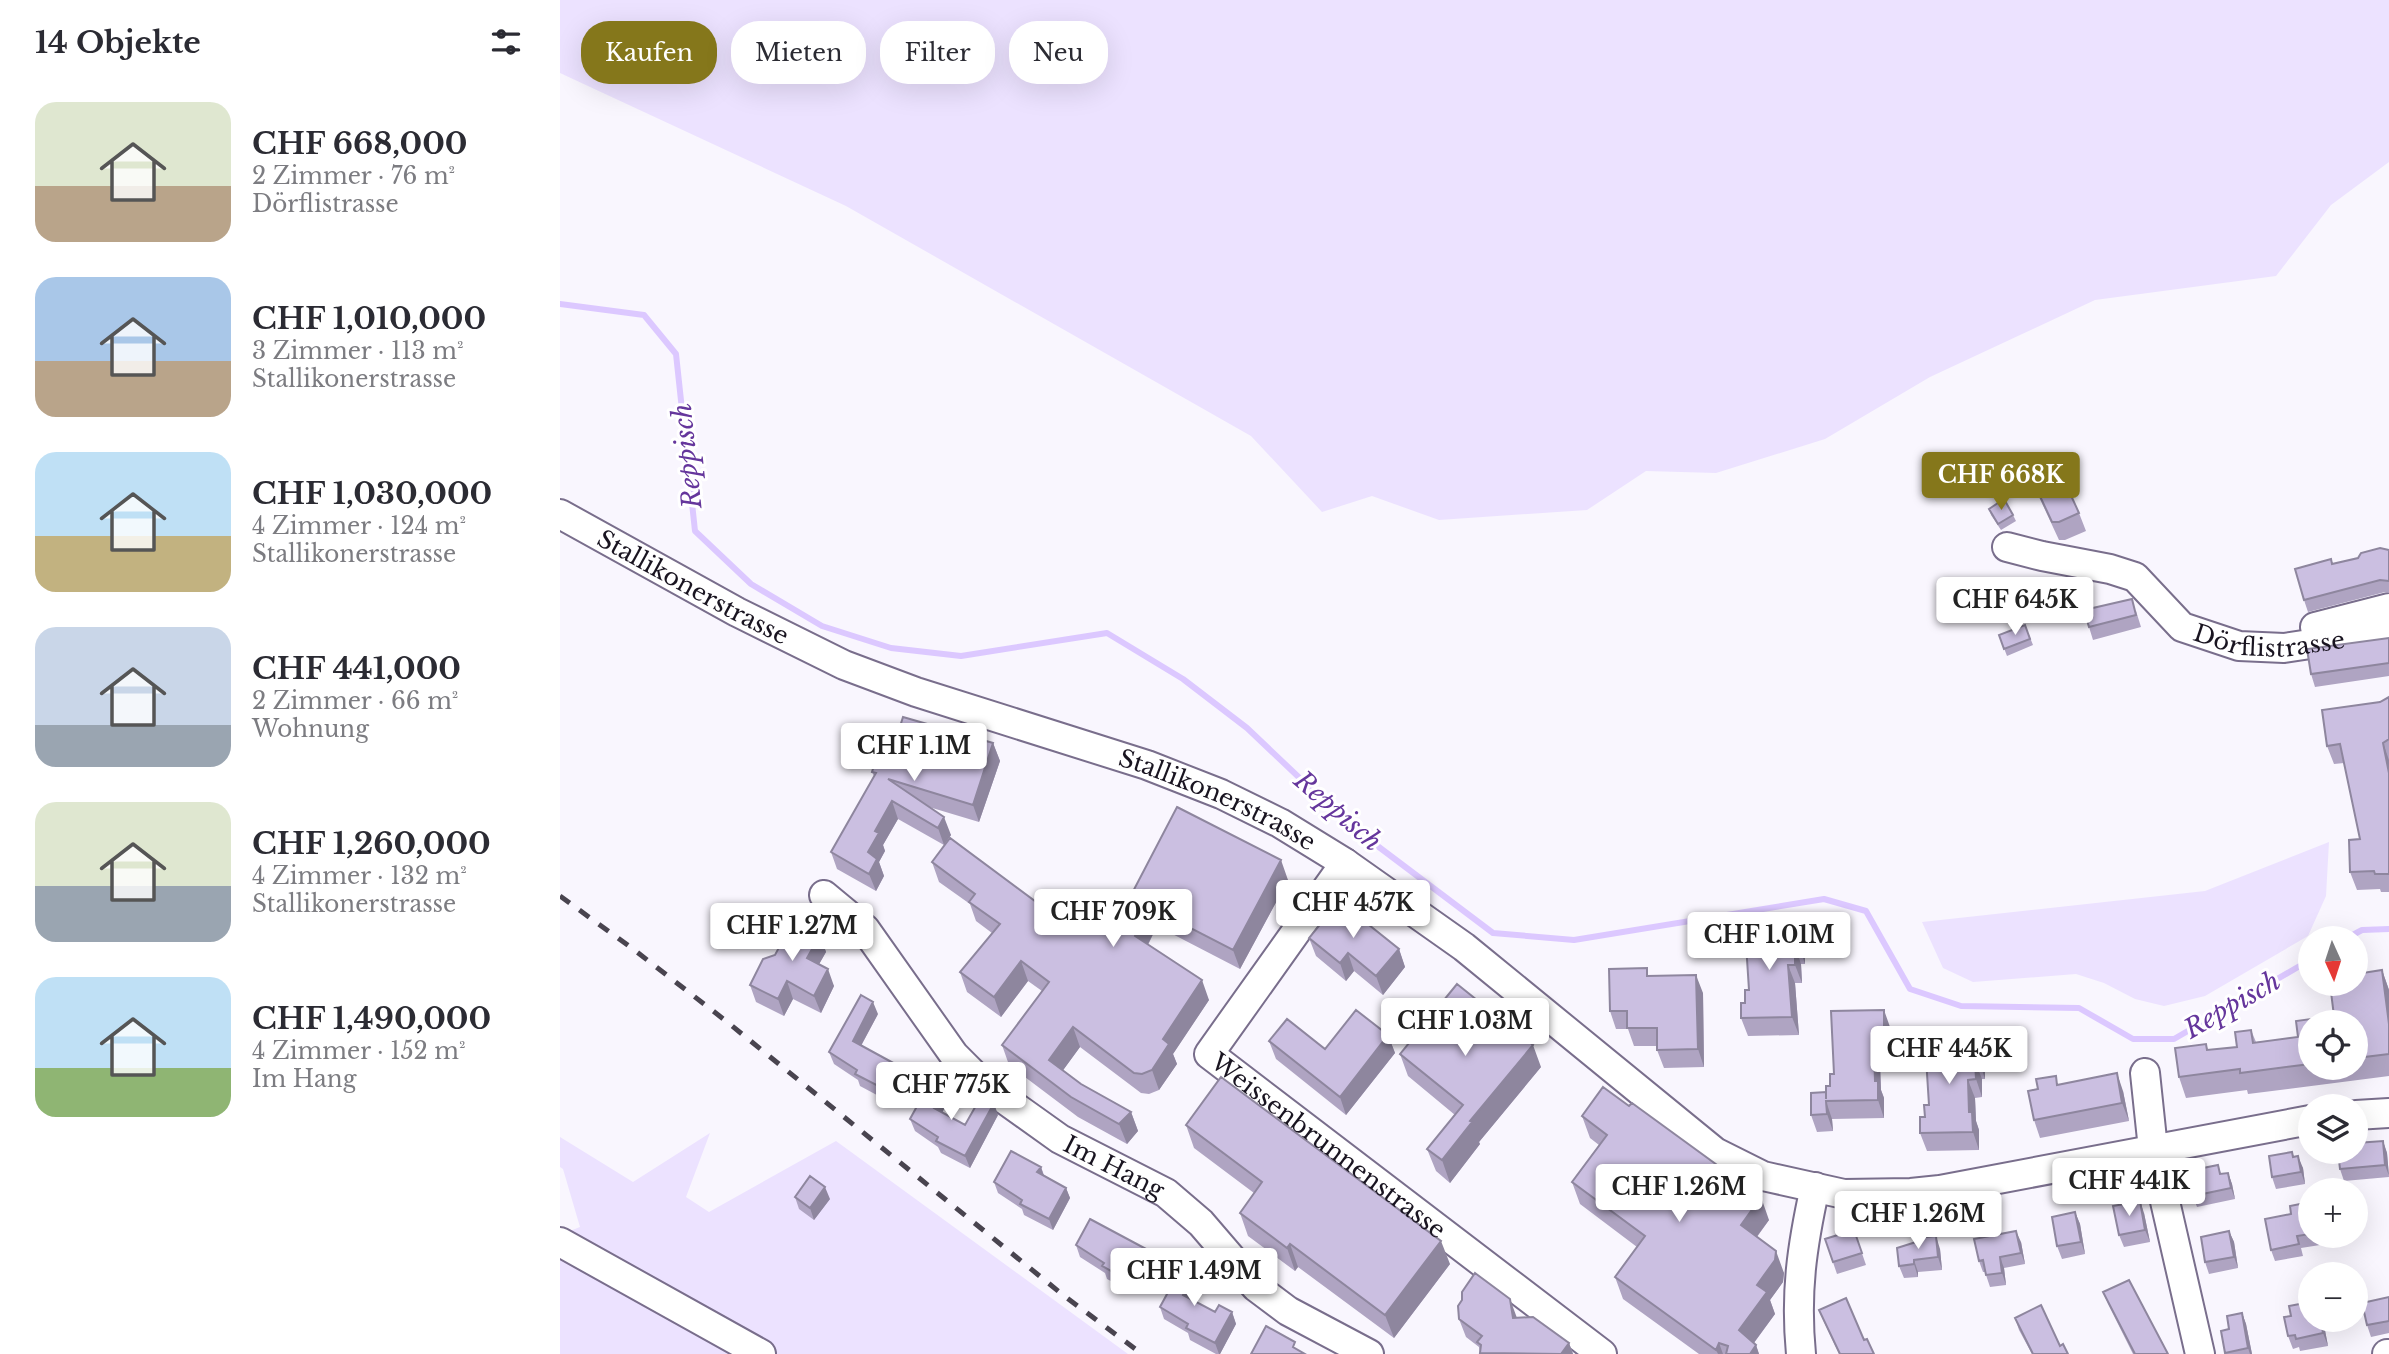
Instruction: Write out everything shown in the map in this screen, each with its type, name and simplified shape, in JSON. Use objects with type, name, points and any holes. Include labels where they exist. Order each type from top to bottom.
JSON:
[{"type":"street","name":"Stallikonerstrasse","points":[[560,514],[749,619],[844,665],[916,692],[1172,774],[1280,823],[1345,863],[1464,947],[1714,1152],[1763,1177],[1844,1194],[1930,1191],[2298,1122]]},
{"type":"street","name":"Dörflistrasse","points":[[2007,547],[2135,577],[2182,627],[2239,646],[2284,648],[2389,632]]},
{"type":"street","points":[[2289,633],[2389,608]]},
{"type":"street","name":"Weissenbrunnenstrasse","points":[[1345,863],[1209,1054],[1602,1354]]},
{"type":"street","name":"Im Hang","points":[[824,895],[866,929],[954,1055],[983,1084],[1060,1139],[1166,1193],[1201,1223],[1256,1287],[1288,1311],[1369,1354]]},
{"type":"street","points":[[2145,1073],[2153,1149],[2200,1354]]},
{"type":"street","points":[[2368,1114],[2389,1113]]},
{"type":"street","points":[[1801,1354],[1798,1319],[1801,1249],[1815,1187]]},
{"type":"street","points":[[560,1242],[761,1354]]},
{"type":"shaded area","points":[[560,0],[2389,0],[2389,162],[2331,205],[2276,276],[2095,300],[1930,377],[1825,439],[1716,473],[1646,471],[1587,510],[1439,520],[1372,496],[1322,512],[1251,436],[846,206],[584,84],[717,84],[717,21],[581,21],[581,83],[560,73]]},
{"type":"shaded area","points":[[2329,842],[2326,896],[2312,926],[2298,926],[2298,942],[2205,996],[2164,1006],[2135,999],[2104,983],[2076,974],[1973,982],[1943,968],[1922,922],[2205,891]]},
{"type":"shaded area","points":[[710,1133],[686,1197],[709,1212],[836,1141],[1128,1354],[560,1354],[560,1235],[580,1227],[563,1169],[560,1167],[560,1137],[633,1182]]},
{"type":"building","points":[[2052,454],[2079,513],[2059,522],[2052,522],[2026,466]]},
{"type":"building","points":[[2004,499],[2013,515],[1998,524],[1989,509]]},
{"type":"building","points":[[2380,548],[2389,550],[2389,581],[2380,580],[2304,600],[2295,569],[2331,559],[2332,564],[2358,558],[2361,553]]},
{"type":"building","points":[[2132,599],[2136,615],[2089,627],[2084,610]]},
{"type":"building","points":[[2025,625],[2030,639],[2004,649],[1999,635]]},
{"type":"building","points":[[2389,638],[2389,663],[2311,674],[2307,649]]},
{"type":"building","points":[[2389,697],[2389,739],[2383,743],[2389,773],[2389,874],[2375,874],[2374,871],[2350,872],[2349,840],[2360,839],[2340,744],[2327,746],[2322,710],[2380,702]]},
{"type":"building","points":[[903,717],[993,743],[973,805],[888,779],[944,817],[938,828],[892,801],[875,831],[879,833],[868,852],[877,859],[869,874],[831,852],[876,773],[872,772],[880,745],[893,749]]},
{"type":"building","points":[[1177,807],[1281,860],[1233,950],[1150,907],[1135,936],[1202,980],[1163,1039],[1169,1044],[1152,1070],[1142,1074],[1134,1073],[1073,1027],[1049,1060],[1081,1084],[1131,1112],[1119,1124],[1071,1097],[1002,1045],[1049,982],[1021,961],[994,997],[960,972],[1000,924],[969,902],[975,894],[932,862],[950,838],[1039,904],[1041,901],[1084,933],[1100,913],[1116,924]]},
{"type":"building","points":[[1339,901],[1399,949],[1376,976],[1348,953],[1340,963],[1309,938]]},
{"type":"building","points":[[801,918],[813,924],[810,930],[820,935],[807,958],[828,969],[814,996],[787,981],[778,999],[750,985],[763,959],[775,955],[789,929],[787,922]]},
{"type":"building","points":[[1798,927],[1799,946],[1795,946],[1795,965],[1788,965],[1792,1017],[1741,1018],[1741,1003],[1745,1003],[1745,990],[1749,990],[1745,928]]},
{"type":"building","points":[[1647,968],[1647,976],[1696,975],[1698,1049],[1657,1050],[1657,1028],[1627,1028],[1627,1011],[1610,1011],[1609,969]]},
{"type":"building","points":[[2382,970],[2389,1024],[2389,1054],[2368,1057],[2368,1010],[2333,1010],[2332,996],[2368,996],[2368,972]]},
{"type":"building","points":[[1457,984],[1533,1045],[1470,1121],[1472,1122],[1442,1160],[1427,1149],[1463,1105],[1400,1054]]},
{"type":"building","points":[[861,995],[873,1002],[853,1041],[897,1065],[884,1089],[855,1074],[857,1070],[829,1052]]},
{"type":"building","points":[[1356,1010],[1388,1035],[1340,1097],[1269,1041],[1287,1019],[1325,1049]]},
{"type":"building","points":[[1884,1010],[1884,1029],[1880,1029],[1881,1048],[1874,1048],[1878,1100],[1826,1101],[1827,1114],[1811,1115],[1811,1093],[1826,1092],[1826,1086],[1830,1086],[1830,1074],[1834,1074],[1831,1011]]},
{"type":"building","points":[[2251,1030],[2253,1043],[2298,1037],[2298,1066],[2240,1073],[2240,1069],[2179,1077],[2175,1048],[2206,1044],[2207,1050],[2237,1047],[2235,1032]]},
{"type":"building","points":[[1978,1041],[1976,1079],[1968,1080],[1973,1132],[1920,1133],[1920,1117],[1925,1117],[1924,1105],[1929,1105],[1925,1042]]},
{"type":"building","points":[[2117,1073],[2122,1103],[2034,1120],[2028,1091],[2038,1089],[2036,1079],[2056,1076],[2057,1085]]},
{"type":"building","points":[[1221,1077],[1441,1241],[1385,1315],[1290,1244],[1287,1248],[1240,1213],[1262,1182],[1186,1125]]},
{"type":"building","points":[[1603,1087],[1629,1106],[1632,1103],[1761,1197],[1741,1225],[1776,1251],[1775,1260],[1757,1285],[1767,1292],[1739,1330],[1756,1345],[1750,1354],[1726,1354],[1728,1346],[1719,1343],[1716,1350],[1615,1277],[1645,1236],[1572,1182],[1607,1135],[1582,1116]]},
{"type":"building","points":[[927,1088],[941,1095],[934,1108],[965,1125],[982,1095],[994,1103],[965,1156],[936,1141],[938,1137],[910,1119]]},
{"type":"building","points":[[2383,1141],[2385,1165],[2340,1169],[2339,1164],[2368,1164],[2368,1142]]},
{"type":"building","points":[[1011,1151],[1041,1167],[1037,1172],[1066,1188],[1049,1219],[1020,1204],[1022,1200],[994,1182]]},
{"type":"building","points":[[2292,1152],[2293,1157],[2298,1156],[2301,1172],[2272,1177],[2269,1156]]},
{"type":"building","points":[[2218,1165],[2220,1174],[2228,1173],[2231,1188],[2193,1196],[2188,1171]]},
{"type":"building","points":[[810,1176],[825,1187],[810,1208],[795,1197]]},
{"type":"building","points":[[2140,1201],[2145,1230],[2119,1235],[2113,1206]]},
{"type":"building","points":[[2298,1204],[2298,1244],[2271,1250],[2265,1219],[2291,1214],[2290,1206]]},
{"type":"building","points":[[2075,1212],[2081,1242],[2057,1246],[2052,1217]]},
{"type":"building","points":[[1090,1219],[1148,1250],[1131,1282],[1102,1266],[1104,1263],[1076,1245]]},
{"type":"building","points":[[1854,1230],[1862,1253],[1833,1262],[1825,1239]]},
{"type":"building","points":[[2016,1231],[2021,1253],[2000,1257],[2002,1273],[1986,1275],[1983,1260],[1979,1261],[1974,1239]]},
{"type":"building","points":[[2229,1231],[2234,1257],[2205,1262],[2201,1237]]},
{"type":"building","points":[[1936,1236],[1938,1257],[1914,1260],[1914,1264],[1899,1266],[1897,1248],[1916,1242],[1915,1238]]},
{"type":"building","points":[[1185,1261],[1197,1268],[1183,1295],[1215,1312],[1219,1305],[1232,1312],[1215,1343],[1186,1328],[1188,1324],[1160,1307]]},
{"type":"building","points":[[1475,1273],[1510,1299],[1513,1318],[1533,1317],[1569,1343],[1561,1354],[1480,1353],[1481,1345],[1477,1342],[1482,1336],[1459,1319],[1458,1306],[1462,1300],[1462,1292]]},
{"type":"building","points":[[2129,1280],[2168,1354],[2135,1354],[2103,1292]]},
{"type":"building","points":[[2389,1297],[2389,1321],[2368,1325],[2368,1302]]},
{"type":"building","points":[[1846,1298],[1864,1340],[1867,1339],[1874,1354],[1840,1354],[1819,1310]]},
{"type":"building","points":[[2298,1304],[2298,1332],[2323,1333],[2296,1339],[2295,1335],[2288,1336],[2284,1317],[2291,1316],[2289,1306]]},
{"type":"building","points":[[2041,1305],[2060,1346],[2063,1344],[2068,1354],[2033,1354],[2015,1318]]},
{"type":"building","points":[[2242,1313],[2248,1348],[2225,1353],[2221,1331],[2229,1329],[2227,1316]]},
{"type":"building","points":[[1266,1326],[1295,1342],[1293,1347],[1305,1354],[1251,1354]]},
{"type":"waterway","name":"Reppisch","points":[[560,304],[644,315],[676,354],[695,531],[751,584],[822,626],[891,648],[961,656],[1107,633],[1183,679],[1247,728],[1347,823],[1493,933],[1574,940],[1824,899],[1866,911],[1910,989],[1961,1006],[2079,1008],[2133,1039],[2174,1039],[2298,967]]},
{"type":"waterway","name":"Reppisch","points":[[2368,930],[2389,929]]},
{"type":"railway","points":[[560,896],[726,1021],[1063,1295],[1142,1354]]}]
